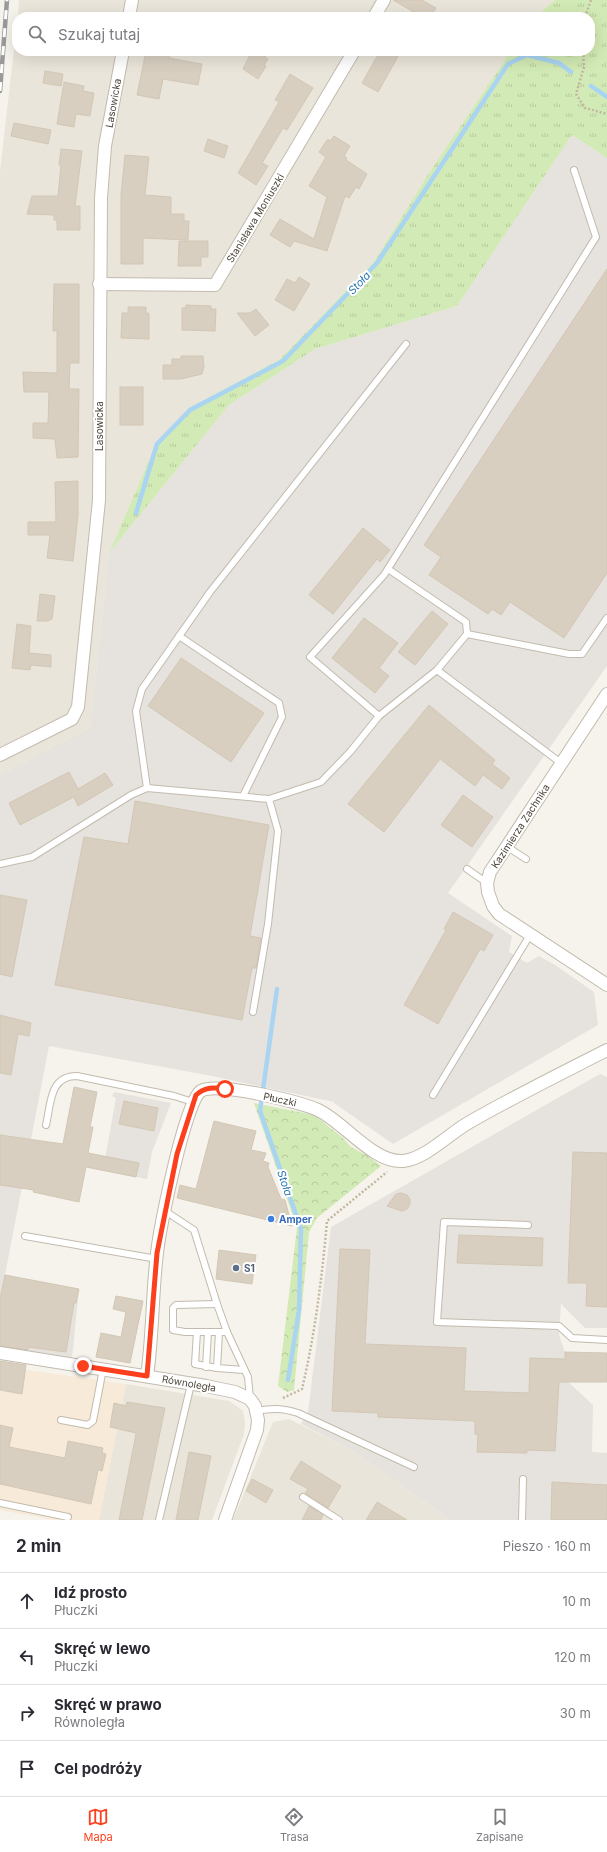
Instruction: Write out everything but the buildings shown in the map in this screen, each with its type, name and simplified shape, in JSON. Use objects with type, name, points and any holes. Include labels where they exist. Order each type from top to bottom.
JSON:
[{"type":"street","points":[[130,12],[132,0]]},
{"type":"street","points":[[377,12],[384,0]]},
{"type":"street","name":"Lasowicka","points":[[0,755],[72,719],[78,707],[99,500],[99,284],[101,198],[105,146],[122,56]]},
{"type":"street","name":"Stanisława Moniuszki","points":[[99,284],[215,285],[351,56]]},
{"type":"street","name":"Kazimierza Zachnika","points":[[487,883],[490,872],[506,846],[607,695]]},
{"type":"street","points":[[487,883],[489,897],[496,911],[607,985]]},
{"type":"street","points":[[400,1161],[413,1159],[466,1124],[607,1050]]},
{"type":"street","name":"Płuczki","points":[[147,1376],[157,1259],[165,1211],[177,1154],[196,1095],[202,1090],[209,1088],[225,1089],[297,1102],[324,1113],[386,1158],[400,1161]]},
{"type":"street","name":"Równoległa","points":[[0,1353],[147,1376],[235,1392],[250,1399]]},
{"type":"street","points":[[225,1520],[257,1430],[256,1412],[250,1399]]},
{"type":"lane","points":[[379,716],[310,657],[388,569],[596,238],[574,170]]},
{"type":"lane","points":[[147,788],[136,712],[142,689],[210,592],[406,344]]},
{"type":"lane","points":[[0,864],[32,858],[131,795],[147,788],[268,799],[321,782],[350,752],[379,716],[437,670],[467,634],[466,622],[388,569]]},
{"type":"lane","points":[[467,634],[568,654],[582,654],[607,618]]},
{"type":"lane","points":[[179,636],[279,703],[282,717],[243,796]]},
{"type":"lane","points":[[437,670],[561,763]]},
{"type":"lane","points":[[253,1012],[268,924],[278,831],[268,799]]},
{"type":"lane","points":[[506,846],[526,858]]},
{"type":"lane","points":[[467,869],[487,883]]},
{"type":"lane","points":[[433,1095],[530,935]]},
{"type":"lane","points":[[46,1125],[54,1089],[59,1081],[68,1076],[77,1076],[174,1096],[193,1102]]},
{"type":"lane","points":[[165,1211],[194,1230],[227,1332],[248,1377],[250,1399]]},
{"type":"lane","points":[[528,1225],[444,1222],[437,1322],[559,1326],[572,1338],[607,1340]]},
{"type":"lane","points":[[25,1236],[157,1259]]},
{"type":"lane","points":[[217,1304],[178,1304],[174,1307],[173,1330],[227,1332]]},
{"type":"lane","points":[[197,1332],[196,1365],[244,1370]]},
{"type":"lane","points":[[206,1367],[208,1332]]},
{"type":"lane","points":[[217,1368],[219,1332]]},
{"type":"lane","points":[[61,1420],[88,1426],[93,1421],[103,1369]]},
{"type":"lane","points":[[160,1520],[191,1384]]},
{"type":"lane","points":[[256,1412],[272,1408],[286,1409],[298,1413],[414,1467]]},
{"type":"lane","points":[[522,1520],[523,1478]]},
{"type":"lane","points":[[303,1497],[339,1520]]},
{"type":"lane","points":[[0,1503],[68,1517]]},
{"type":"path","points":[[587,12],[591,0]]},
{"type":"path","points":[[583,56],[584,67],[576,94],[585,108],[607,114]]},
{"type":"path","points":[[272,1408],[280,1399],[302,1389],[316,1317],[323,1268],[327,1221],[400,1161]]},
{"type":"shaded area","points":[[19,0],[555,0],[541,12],[18,12]]},
{"type":"shaded area","points":[[13,56],[508,56],[429,173],[373,263],[279,360],[189,408],[156,444],[109,553],[90,728],[0,775],[0,171]]},
{"type":"shaded area","points":[[572,135],[607,158],[607,666],[448,893],[512,936],[509,952],[527,963],[539,956],[555,965],[594,992],[598,1025],[393,1144],[334,1102],[212,1076],[49,1046],[5,1275],[79,1289],[72,1358],[0,1346],[0,775],[90,728],[109,553],[229,405],[315,349],[457,306]]},
{"type":"shaded area","points":[[600,1074],[607,1077],[607,1328],[585,1328],[561,1304],[559,1335],[565,1352],[564,1378],[593,1405],[592,1452],[607,1453],[607,1520],[451,1520],[353,1451],[301,1424],[308,1412],[331,1227]]},
{"type":"shaded area","points":[[114,1092],[171,1103],[152,1152],[147,1179],[103,1170],[116,1098],[112,1096]]},
{"type":"shaded area","points":[[0,1366],[126,1384],[99,1520],[55,1520],[0,1510]]},
{"type":"shaded area","points":[[126,1384],[229,1401],[243,1411],[245,1423],[244,1434],[212,1520],[99,1520]]},
{"type":"shaded area","points":[[289,1419],[353,1451],[451,1520],[233,1520],[273,1422]]},
{"type":"green space","points":[[555,0],[607,0],[607,158],[572,135],[457,306],[315,349],[229,405],[109,553],[156,444],[189,408],[279,360],[373,263],[429,173],[508,56],[595,56],[595,12],[541,12]]},
{"type":"green space","points":[[254,1103],[314,1115],[342,1137],[351,1147],[368,1156],[381,1166],[317,1218],[309,1232],[294,1390],[287,1392],[278,1386],[297,1228]]},
{"type":"waterway","name":"Stoła","points":[[136,513],[157,444],[190,410],[283,361],[377,263],[508,64],[525,56]]},
{"type":"waterway","name":"Stoła","points":[[531,56],[559,63],[571,72]]},
{"type":"waterway","name":"Stoła","points":[[591,86],[607,97]]},
{"type":"waterway","name":"Stoła","points":[[277,989],[260,1111],[301,1229],[299,1310],[288,1380]]},
{"type":"railway","points":[[0,91],[7,0]]},
{"type":"place","name":"Amper","points":[[271,1219]]},
{"type":"place","name":"S1","points":[[236,1268]]},
{"type":"route","points":[[83,1366],[147,1376],[157,1253],[177,1154],[196,1095],[202,1090],[209,1088],[225,1089]]}]
